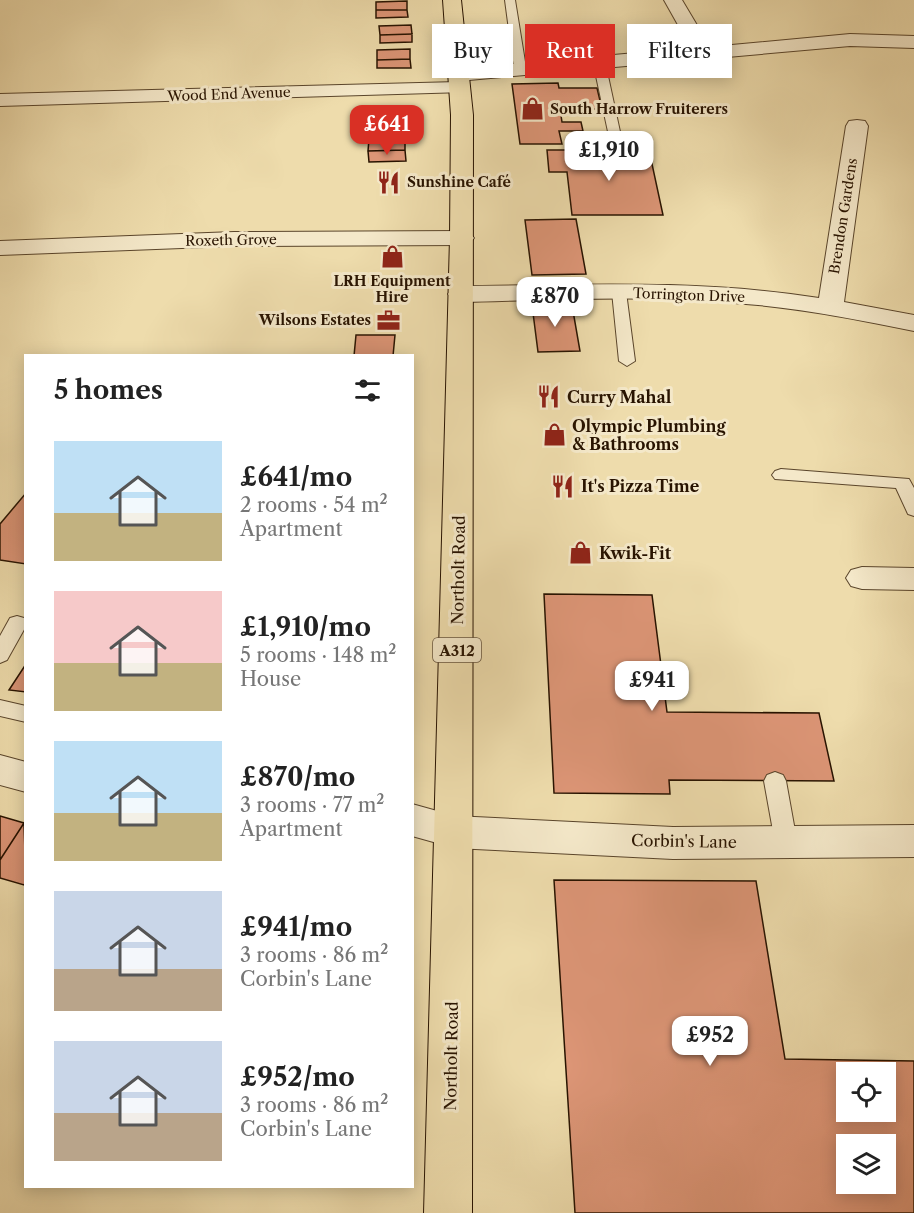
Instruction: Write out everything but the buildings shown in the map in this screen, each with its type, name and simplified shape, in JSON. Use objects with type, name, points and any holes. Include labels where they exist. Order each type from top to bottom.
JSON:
[{"type":"main road","name":"Northolt Road","points":[[448,1213],[462,238],[462,115],[452,0]]},
{"type":"street","points":[[673,0],[687,24]]},
{"type":"street","name":"Wood End Avenue","points":[[732,50],[850,40],[914,42]]},
{"type":"street","name":"Wood End Avenue","points":[[0,100],[458,82],[525,69]]},
{"type":"street","name":"Brendon Gardens","points":[[830,307],[857,126]]},
{"type":"street","name":"Roxeth Grove","points":[[0,248],[234,239],[462,238]]},
{"type":"street","name":"Torrington Drive","points":[[461,294],[620,292],[733,295],[830,307],[914,323]]},
{"type":"street","points":[[862,578],[914,579]]},
{"type":"street","points":[[0,770],[24,776]]},
{"type":"street","name":"Corbin's Lane","points":[[414,820],[418,819],[454,832],[673,843],[914,841]]},
{"type":"lane","points":[[510,0],[520,69]]},
{"type":"lane","points":[[602,78],[616,141]]},
{"type":"lane","points":[[620,292],[627,361]]},
{"type":"lane","points":[[781,475],[903,483],[914,510]]},
{"type":"lane","points":[[0,655],[17,623]]},
{"type":"lane","points":[[0,708],[24,714]]},
{"type":"lane","points":[[775,780],[786,842]]},
{"type":"place","name":"South Harrow Fruiterers","points":[[532,109]]},
{"type":"place","name":"Sunshine Café","points":[[389,182]]},
{"type":"place","name":"LRH Equipment Hire","points":[[392,257]]},
{"type":"place","name":"Wilsons Estates","points":[[389,320]]},
{"type":"place","name":"Curry Mahal","points":[[549,397]]},
{"type":"place","name":"Olympic Plumbing & Bathrooms","points":[[554,435]]},
{"type":"place","name":"It's Pizza Time","points":[[563,486]]},
{"type":"place","name":"Kwik-Fit","points":[[581,553]]}]
